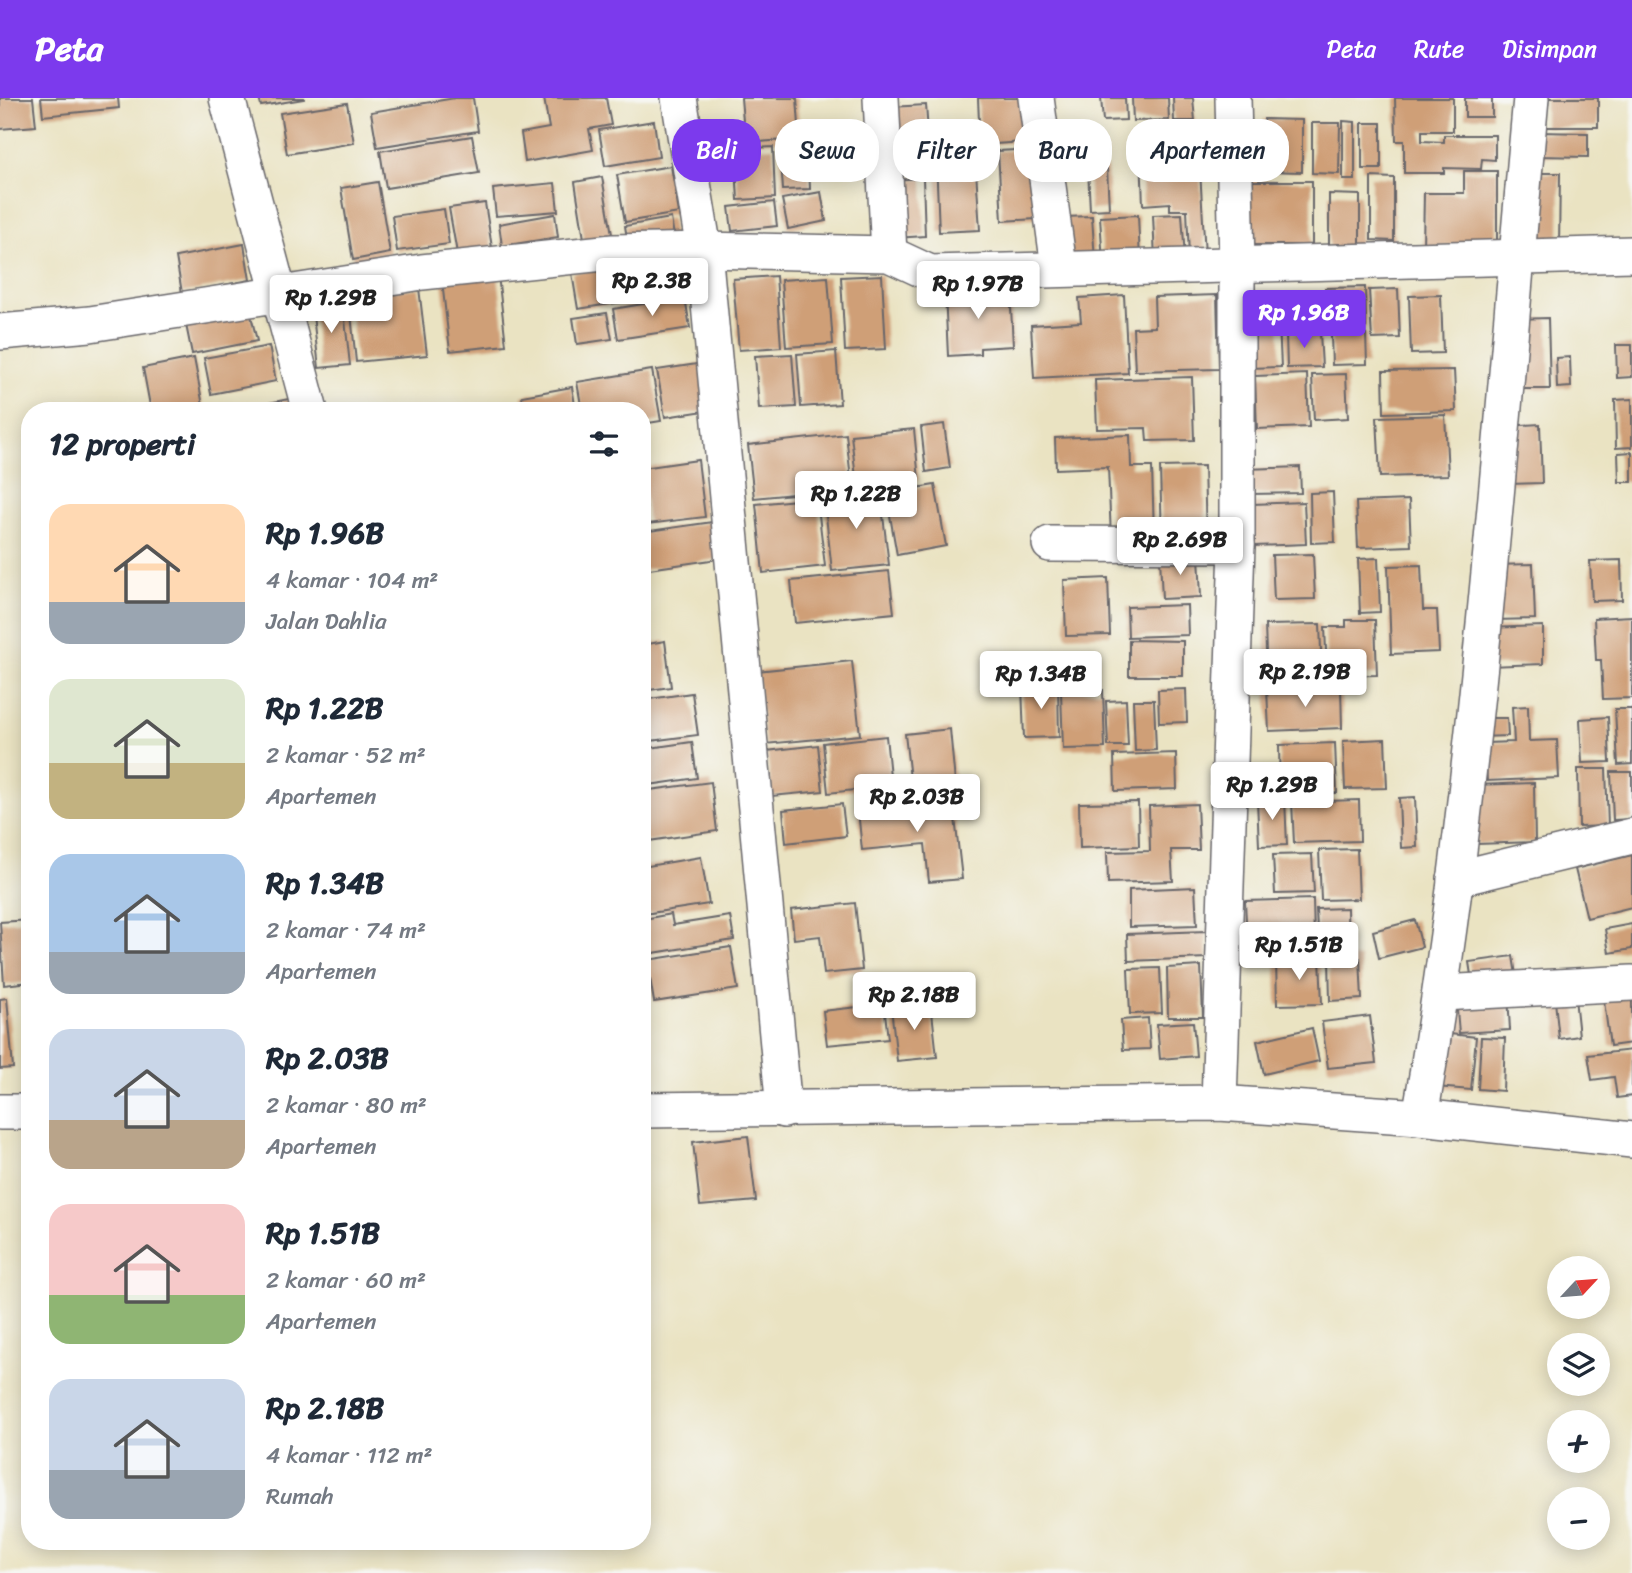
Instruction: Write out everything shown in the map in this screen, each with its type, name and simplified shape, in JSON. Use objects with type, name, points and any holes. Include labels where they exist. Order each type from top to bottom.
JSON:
[{"type":"street","points":[[227,98],[308,402]]},
{"type":"street","points":[[679,98],[704,250],[784,1110]]},
{"type":"street","points":[[881,98],[890,254]]},
{"type":"street","points":[[1036,98],[1059,267]]},
{"type":"street","points":[[1219,1102],[1237,544],[1237,264],[1233,98]]},
{"type":"street","points":[[1420,1117],[1441,993],[1485,610],[1531,98]]},
{"type":"street","points":[[0,332],[90,324],[544,257],[704,250],[890,254],[930,273],[1059,267],[1632,254]]},
{"type":"street","points":[[1050,544],[1237,544]]},
{"type":"street","points":[[1455,879],[1632,836]]},
{"type":"street","points":[[1441,993],[1632,983]]},
{"type":"street","points":[[651,1110],[1219,1102],[1420,1117],[1632,1140]]},
{"type":"street","points":[[0,1112],[21,1112]]},
{"type":"building","points":[[0,98],[33,98],[36,126],[0,129]]},
{"type":"building","points":[[41,98],[118,98],[119,108],[43,116]]},
{"type":"building","points":[[259,98],[304,98],[304,99],[261,106]]},
{"type":"building","points":[[455,98],[473,98],[478,131],[377,147],[371,112]]},
{"type":"building","points":[[544,98],[606,98],[611,125],[589,129],[593,150],[525,162],[521,133],[549,128]]},
{"type":"building","points":[[741,98],[797,98],[799,119],[775,119],[775,141],[761,142],[761,119],[743,119]]},
{"type":"building","points":[[978,98],[1022,98],[1023,119],[1014,119],[1014,143],[1000,144],[1000,119],[979,119]]},
{"type":"building","points":[[1101,98],[1125,98],[1126,120],[1103,119]]},
{"type":"building","points":[[1132,98],[1168,98],[1169,119],[1133,119]]},
{"type":"building","points":[[1173,98],[1193,98],[1195,119],[1174,119]]},
{"type":"building","points":[[1395,98],[1453,98],[1453,131],[1422,131],[1422,141],[1444,142],[1444,135],[1495,135],[1495,160],[1482,159],[1481,169],[1444,168],[1444,173],[1404,173],[1404,141],[1396,141]]},
{"type":"building","points":[[1465,98],[1492,98],[1492,117],[1465,117]]},
{"type":"building","points":[[1545,98],[1598,98],[1598,127],[1545,127]]},
{"type":"building","points":[[347,103],[354,143],[287,154],[280,113]]},
{"type":"building","points":[[926,105],[927,119],[893,119],[893,162],[890,107]]},
{"type":"building","points":[[1289,120],[1302,120],[1302,172],[1289,172]]},
{"type":"building","points":[[654,121],[659,157],[605,166],[599,130]]},
{"type":"building","points":[[1343,121],[1355,122],[1355,180],[1343,180]]},
{"type":"building","points":[[1312,123],[1340,123],[1339,174],[1312,173]]},
{"type":"building","points":[[1362,123],[1381,123],[1381,169],[1362,169]]},
{"type":"building","points":[[1538,132],[1588,133],[1588,157],[1538,156]]},
{"type":"building","points":[[472,136],[479,173],[386,188],[380,151]]},
{"type":"building","points":[[773,147],[775,198],[738,200],[737,182],[761,182],[761,148]]},
{"type":"building","points":[[1014,150],[1014,182],[1034,182],[1036,219],[1002,221],[1000,151]]},
{"type":"building","points":[[671,166],[679,213],[625,222],[617,175]]},
{"type":"building","points":[[1464,171],[1497,171],[1497,243],[1423,248],[1424,193],[1464,193]]},
{"type":"building","points":[[1528,173],[1560,173],[1559,248],[1528,247]]},
{"type":"building","points":[[602,177],[613,240],[585,245],[575,182]]},
{"type":"building","points":[[1371,177],[1394,178],[1394,241],[1371,240]]},
{"type":"building","points":[[892,180],[923,182],[925,236],[895,238]]},
{"type":"building","points":[[1312,181],[1312,245],[1250,245],[1250,182]]},
{"type":"building","points":[[378,182],[390,253],[353,260],[341,188]]},
{"type":"building","points":[[782,182],[810,182],[810,189],[783,190]]},
{"type":"building","points":[[937,182],[977,182],[980,230],[939,232]]},
{"type":"building","points":[[1089,182],[1108,182],[1109,209],[1090,210]]},
{"type":"building","points":[[1142,182],[1201,182],[1205,255],[1189,256],[1187,210],[1170,210],[1170,203],[1143,205]]},
{"type":"building","points":[[555,183],[558,211],[496,216],[493,189]]},
{"type":"building","points":[[821,192],[826,221],[788,229],[782,199]]},
{"type":"building","points":[[1329,194],[1360,195],[1360,254],[1329,254]]},
{"type":"building","points":[[774,202],[777,226],[732,231],[729,207]]},
{"type":"building","points":[[485,203],[493,254],[458,259],[449,208]]},
{"type":"building","points":[[444,209],[449,244],[397,251],[392,216]]},
{"type":"building","points":[[555,214],[558,237],[502,246],[499,224]]},
{"type":"building","points":[[1182,214],[1185,259],[1155,260],[1153,215]]},
{"type":"building","points":[[1138,215],[1140,261],[1103,263],[1100,217]]},
{"type":"building","points":[[1092,216],[1095,261],[1066,262],[1064,217]]},
{"type":"building","points":[[671,218],[675,242],[629,250],[625,226]]},
{"type":"building","points":[[244,244],[250,280],[182,293],[176,257]]},
{"type":"building","points":[[659,259],[665,295],[578,309],[572,273]]},
{"type":"building","points":[[498,275],[506,345],[450,351],[442,281]]},
{"type":"building","points":[[882,275],[886,349],[845,351],[841,277]]},
{"type":"building","points":[[776,276],[781,347],[739,350],[733,279]]},
{"type":"building","points":[[828,277],[833,344],[786,347],[781,280]]},
{"type":"building","points":[[1365,287],[1366,327],[1326,328],[1325,288]]},
{"type":"building","points":[[419,288],[427,355],[356,362],[349,295]]},
{"type":"building","points":[[1010,288],[1013,346],[980,348],[980,354],[948,356],[945,292]]},
{"type":"building","points":[[1398,289],[1400,338],[1372,339],[1369,290]]},
{"type":"building","points":[[1124,295],[1128,373],[1034,378],[1031,325],[1081,322],[1079,298]]},
{"type":"building","points":[[1217,295],[1219,369],[1135,371],[1133,328],[1155,327],[1154,297]]},
{"type":"building","points":[[1441,295],[1443,353],[1411,354],[1409,296]]},
{"type":"building","points":[[685,297],[690,328],[618,339],[613,309]]},
{"type":"building","points":[[1278,301],[1281,367],[1250,368],[1248,302]]},
{"type":"building","points":[[343,302],[350,365],[319,368],[312,306]]},
{"type":"building","points":[[249,307],[257,341],[192,354],[185,320]]},
{"type":"building","points":[[607,313],[612,339],[577,344],[573,318]]},
{"type":"building","points":[[1548,318],[1550,389],[1519,389],[1516,319]]},
{"type":"building","points":[[1286,333],[1320,333],[1322,367],[1287,368]]},
{"type":"building","points":[[1366,334],[1367,364],[1332,365],[1331,335]]},
{"type":"building","points":[[1616,345],[1632,345],[1632,377],[1617,378]]},
{"type":"building","points":[[269,346],[276,381],[211,394],[204,358]]},
{"type":"building","points":[[836,351],[840,404],[801,407],[797,354]]},
{"type":"building","points":[[792,354],[796,407],[759,409],[755,356]]},
{"type":"building","points":[[1570,357],[1571,387],[1557,388],[1556,358]]},
{"type":"building","points":[[194,358],[202,402],[149,402],[143,368]]},
{"type":"building","points":[[704,363],[711,410],[665,417],[657,370]]},
{"type":"building","points":[[652,370],[661,421],[651,423],[651,402],[580,402],[577,382]]},
{"type":"building","points":[[1454,370],[1456,411],[1384,413],[1383,371]]},
{"type":"building","points":[[1307,374],[1309,427],[1257,429],[1255,376]]},
{"type":"building","points":[[1346,374],[1348,418],[1314,420],[1312,375]]},
{"type":"building","points":[[1192,377],[1194,440],[1147,441],[1146,428],[1097,429],[1095,380]]},
{"type":"building","points":[[572,387],[574,402],[523,402],[522,396]]},
{"type":"building","points":[[1632,399],[1632,447],[1616,448],[1615,400]]},
{"type":"building","points":[[1445,415],[1448,475],[1380,477],[1377,417]]},
{"type":"building","points":[[944,424],[950,468],[926,472],[921,427]]},
{"type":"building","points":[[1540,424],[1542,483],[1508,484],[1506,426]]},
{"type":"building","points":[[914,429],[919,480],[857,486],[851,435]]},
{"type":"building","points":[[846,434],[852,488],[754,498],[748,445]]},
{"type":"building","points":[[1130,435],[1131,467],[1152,467],[1154,535],[1111,537],[1108,467],[1056,469],[1055,438]]},
{"type":"building","points":[[1632,452],[1632,482],[1619,482],[1618,453]]},
{"type":"building","points":[[698,460],[705,517],[651,524],[651,467]]},
{"type":"building","points":[[1204,466],[1206,538],[1162,539],[1160,467]]},
{"type":"building","points":[[1300,467],[1301,493],[1249,494],[1247,469]]},
{"type":"building","points":[[935,485],[946,546],[897,555],[886,493]]},
{"type":"building","points":[[880,491],[889,565],[832,571],[824,497]]},
{"type":"building","points":[[1333,492],[1335,542],[1311,543],[1310,493]]},
{"type":"building","points":[[817,498],[825,566],[763,573],[756,504]]},
{"type":"building","points":[[1409,500],[1411,546],[1358,548],[1356,502]]},
{"type":"building","points":[[1304,502],[1306,544],[1254,546],[1252,504]]},
{"type":"building","points":[[713,522],[718,559],[651,569],[651,531]]},
{"type":"building","points":[[1313,554],[1315,599],[1274,600],[1272,555]]},
{"type":"building","points":[[1199,556],[1201,597],[1162,599],[1160,557]]},
{"type":"building","points":[[1378,558],[1380,612],[1360,613],[1358,559]]},
{"type":"building","points":[[1621,560],[1622,600],[1592,601],[1590,561]]},
{"type":"building","points":[[1533,564],[1535,619],[1495,620],[1493,565]]},
{"type":"building","points":[[1421,565],[1423,610],[1437,610],[1439,652],[1391,654],[1388,566]]},
{"type":"building","points":[[889,571],[894,613],[795,623],[791,581]]},
{"type":"building","points":[[1108,578],[1110,635],[1066,636],[1064,580]]},
{"type":"building","points":[[1187,605],[1188,635],[1128,637],[1127,607]]},
{"type":"building","points":[[1632,616],[1632,698],[1603,699],[1601,660],[1596,660],[1594,618]]},
{"type":"building","points":[[1346,620],[1375,620],[1377,675],[1327,676],[1325,627],[1346,627]]},
{"type":"building","points":[[1320,624],[1322,678],[1267,679],[1265,625]]},
{"type":"building","points":[[1543,626],[1543,664],[1489,666],[1488,628]]},
{"type":"building","points":[[1129,640],[1183,641],[1183,676],[1129,676]]},
{"type":"building","points":[[665,641],[671,687],[651,690],[651,643]]},
{"type":"building","points":[[852,661],[860,735],[765,744],[757,671]]},
{"type":"building","points":[[1058,685],[1059,737],[1024,738],[1022,686]]},
{"type":"building","points":[[1341,687],[1342,728],[1269,731],[1267,689]]},
{"type":"building","points":[[1186,689],[1187,722],[1159,723],[1158,690]]},
{"type":"building","points":[[1103,690],[1105,748],[1063,749],[1061,692]]},
{"type":"building","points":[[692,693],[698,735],[651,741],[651,699]]},
{"type":"building","points":[[1126,700],[1128,746],[1108,746],[1106,701]]},
{"type":"building","points":[[1133,700],[1154,700],[1156,750],[1135,751]]},
{"type":"building","points":[[1528,706],[1529,741],[1557,740],[1559,778],[1487,781],[1485,743],[1514,742],[1512,707]]},
{"type":"building","points":[[1615,709],[1632,709],[1632,764],[1618,765]]},
{"type":"building","points":[[1608,717],[1610,762],[1582,763],[1580,719]]},
{"type":"building","points":[[1477,718],[1507,718],[1508,736],[1478,737]]},
{"type":"building","points":[[950,729],[956,793],[912,797],[905,734]]},
{"type":"building","points":[[886,736],[891,786],[828,793],[823,743]]},
{"type":"building","points":[[1385,739],[1387,788],[1345,789],[1343,741]]},
{"type":"building","points":[[692,742],[697,778],[651,785],[651,748]]},
{"type":"building","points":[[1335,743],[1337,793],[1280,794],[1279,745]]},
{"type":"building","points":[[818,745],[823,791],[772,796],[767,751]]},
{"type":"building","points":[[1176,753],[1177,789],[1115,791],[1114,755]]},
{"type":"building","points":[[1578,769],[1606,769],[1608,826],[1579,827]]},
{"type":"building","points":[[1611,772],[1632,772],[1632,819],[1613,820]]},
{"type":"building","points":[[711,782],[717,831],[651,841],[651,790]]},
{"type":"building","points":[[1534,783],[1535,842],[1477,844],[1474,785]]},
{"type":"building","points":[[1415,797],[1417,847],[1401,848],[1399,798]]},
{"type":"building","points":[[1285,799],[1287,845],[1259,846],[1257,800]]},
{"type":"building","points":[[953,800],[962,879],[929,882],[925,844],[862,850],[858,810]]},
{"type":"building","points":[[1359,800],[1360,841],[1294,843],[1292,802]]},
{"type":"building","points":[[1138,802],[1139,846],[1080,848],[1079,803]]},
{"type":"building","points":[[842,804],[846,836],[786,843],[783,810]]},
{"type":"building","points":[[1197,804],[1199,850],[1171,850],[1173,881],[1108,883],[1107,852],[1150,851],[1149,806]]},
{"type":"building","points":[[1357,849],[1359,899],[1321,900],[1319,850]]},
{"type":"building","points":[[1312,854],[1314,893],[1275,894],[1273,855]]},
{"type":"building","points":[[1632,855],[1632,907],[1587,918],[1575,869]]},
{"type":"building","points":[[701,857],[709,904],[651,913],[651,865]]},
{"type":"building","points":[[1195,887],[1197,925],[1129,927],[1129,890]]},
{"type":"building","points":[[1313,899],[1314,939],[1247,941],[1245,901]]},
{"type":"building","points":[[855,903],[862,970],[824,974],[820,936],[794,939],[791,910]]},
{"type":"building","points":[[1347,908],[1348,951],[1318,951],[1316,909]]},
{"type":"building","points":[[671,914],[673,925],[730,916],[734,940],[651,953],[651,918]]},
{"type":"building","points":[[1415,920],[1422,947],[1379,958],[1373,931]]},
{"type":"building","points":[[21,921],[21,983],[4,985],[0,922]]},
{"type":"building","points":[[1632,924],[1632,949],[1609,953],[1605,929]]},
{"type":"building","points":[[1206,931],[1207,958],[1128,961],[1127,934]]},
{"type":"building","points":[[731,947],[738,989],[654,1002],[651,959]]},
{"type":"building","points":[[1513,956],[1517,981],[1473,988],[1469,962]]},
{"type":"building","points":[[1320,958],[1322,1004],[1277,1005],[1276,959]]},
{"type":"building","points":[[1360,958],[1362,999],[1330,1001],[1329,959]]},
{"type":"building","points":[[1201,966],[1203,1017],[1168,1017],[1167,968]]},
{"type":"building","points":[[1160,968],[1162,1013],[1130,1014],[1128,969]]},
{"type":"building","points":[[1508,995],[1510,1030],[1459,1033],[1456,999]]},
{"type":"building","points":[[1632,997],[1632,1043],[1610,1046],[1604,1001]]},
{"type":"building","points":[[7,998],[13,1068],[0,1069],[0,999]]},
{"type":"building","points":[[1575,998],[1579,1036],[1559,1039],[1555,1001]]},
{"type":"building","points":[[931,1003],[937,1057],[897,1061],[891,1007]]},
{"type":"building","points":[[884,1004],[888,1039],[827,1045],[823,1011]]},
{"type":"building","points":[[1370,1016],[1376,1063],[1328,1068],[1322,1022]]},
{"type":"building","points":[[1148,1018],[1150,1049],[1123,1050],[1121,1020]]},
{"type":"building","points":[[1193,1022],[1196,1056],[1160,1059],[1157,1024]]},
{"type":"building","points":[[1312,1028],[1319,1061],[1264,1074],[1257,1041]]},
{"type":"building","points":[[1441,1033],[1476,1037],[1471,1090],[1436,1087]]},
{"type":"building","points":[[1481,1037],[1505,1038],[1503,1091],[1478,1089]]},
{"type":"building","points":[[1632,1050],[1632,1096],[1617,1098],[1614,1077],[1592,1080],[1588,1055]]},
{"type":"building","points":[[748,1136],[756,1201],[700,1206],[693,1142]]}]
